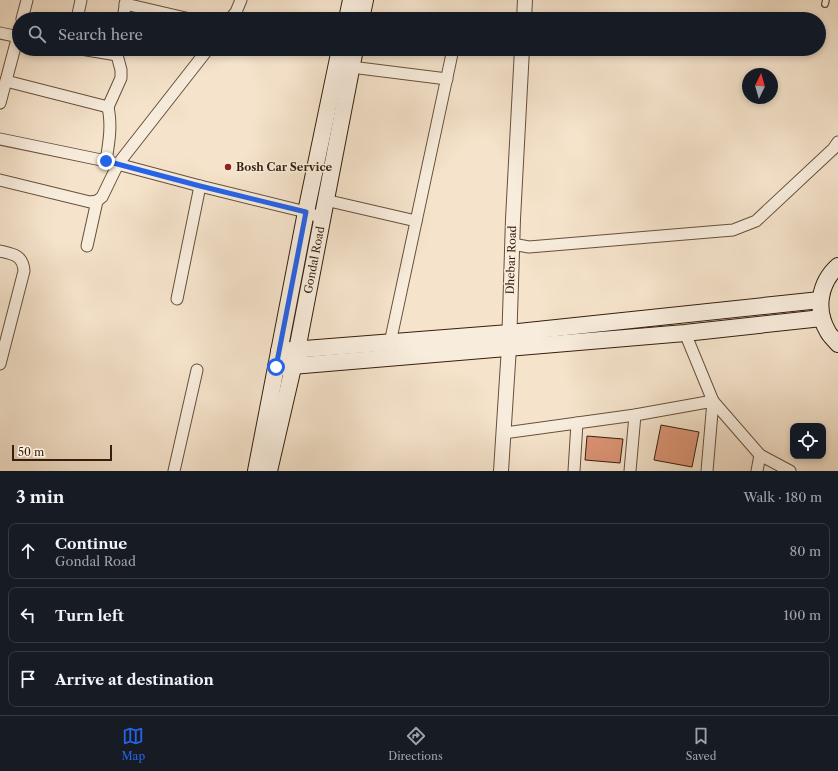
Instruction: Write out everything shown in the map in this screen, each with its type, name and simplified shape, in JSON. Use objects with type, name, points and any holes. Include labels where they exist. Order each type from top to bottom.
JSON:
[{"type":"main road","points":[[348,12],[351,0]]},
{"type":"main road","points":[[362,12],[365,0]]},
{"type":"main road","name":"Gondal Road","points":[[269,471],[282,362],[306,212],[339,56]]},
{"type":"main road","name":"Gondal Road","points":[[256,471],[282,362],[297,350],[353,56]]},
{"type":"main road","points":[[838,266],[832,272],[824,285],[820,300],[822,318],[828,333],[838,344]]},
{"type":"main road","points":[[282,362],[509,340],[820,300]]},
{"type":"main road","points":[[297,350],[390,343],[685,333],[822,318]]},
{"type":"street","points":[[24,12],[27,0]]},
{"type":"street","points":[[78,12],[81,0]]},
{"type":"street","points":[[236,12],[241,0]]},
{"type":"street","points":[[524,12],[525,0]]},
{"type":"street","points":[[124,12],[126,2],[164,12]]},
{"type":"street","points":[[0,33],[12,34]]},
{"type":"street","points":[[0,103],[13,56]]},
{"type":"street","points":[[106,161],[110,135],[108,107],[121,78],[118,56]]},
{"type":"street","points":[[0,180],[90,202],[97,201],[102,197],[118,164],[203,56]]},
{"type":"street","points":[[390,343],[451,56]]},
{"type":"street","name":"Dhebar Road","points":[[501,471],[509,340],[512,244],[522,56]]},
{"type":"street","points":[[351,67],[446,79]]},
{"type":"street","points":[[6,81],[108,107]]},
{"type":"street","points":[[0,139],[106,161],[306,212],[322,218]]},
{"type":"street","points":[[512,244],[529,247],[733,230],[756,221],[768,211],[833,149],[838,142]]},
{"type":"street","points":[[177,299],[200,186]]},
{"type":"street","points":[[325,200],[416,221]]},
{"type":"street","points":[[86,246],[97,201]]},
{"type":"street","points":[[0,250],[19,257],[24,264],[24,271],[0,364]]},
{"type":"street","points":[[685,333],[713,401],[760,455],[790,471]]},
{"type":"street","points":[[174,471],[197,370]]},
{"type":"street","points":[[504,433],[635,415],[713,401]]},
{"type":"street","points":[[707,471],[713,401]]},
{"type":"street","points":[[630,471],[635,415]]},
{"type":"street","points":[[574,471],[577,423]]},
{"type":"street","points":[[757,471],[760,455]]},
{"type":"building","points":[[661,425],[699,432],[692,467],[654,460]]},
{"type":"building","points":[[587,436],[623,439],[620,463],[585,460]]},
{"type":"place","name":"Bosh Car Service","points":[[228,167]]},
{"type":"route","points":[[106,161],[306,212],[276,367]]}]
